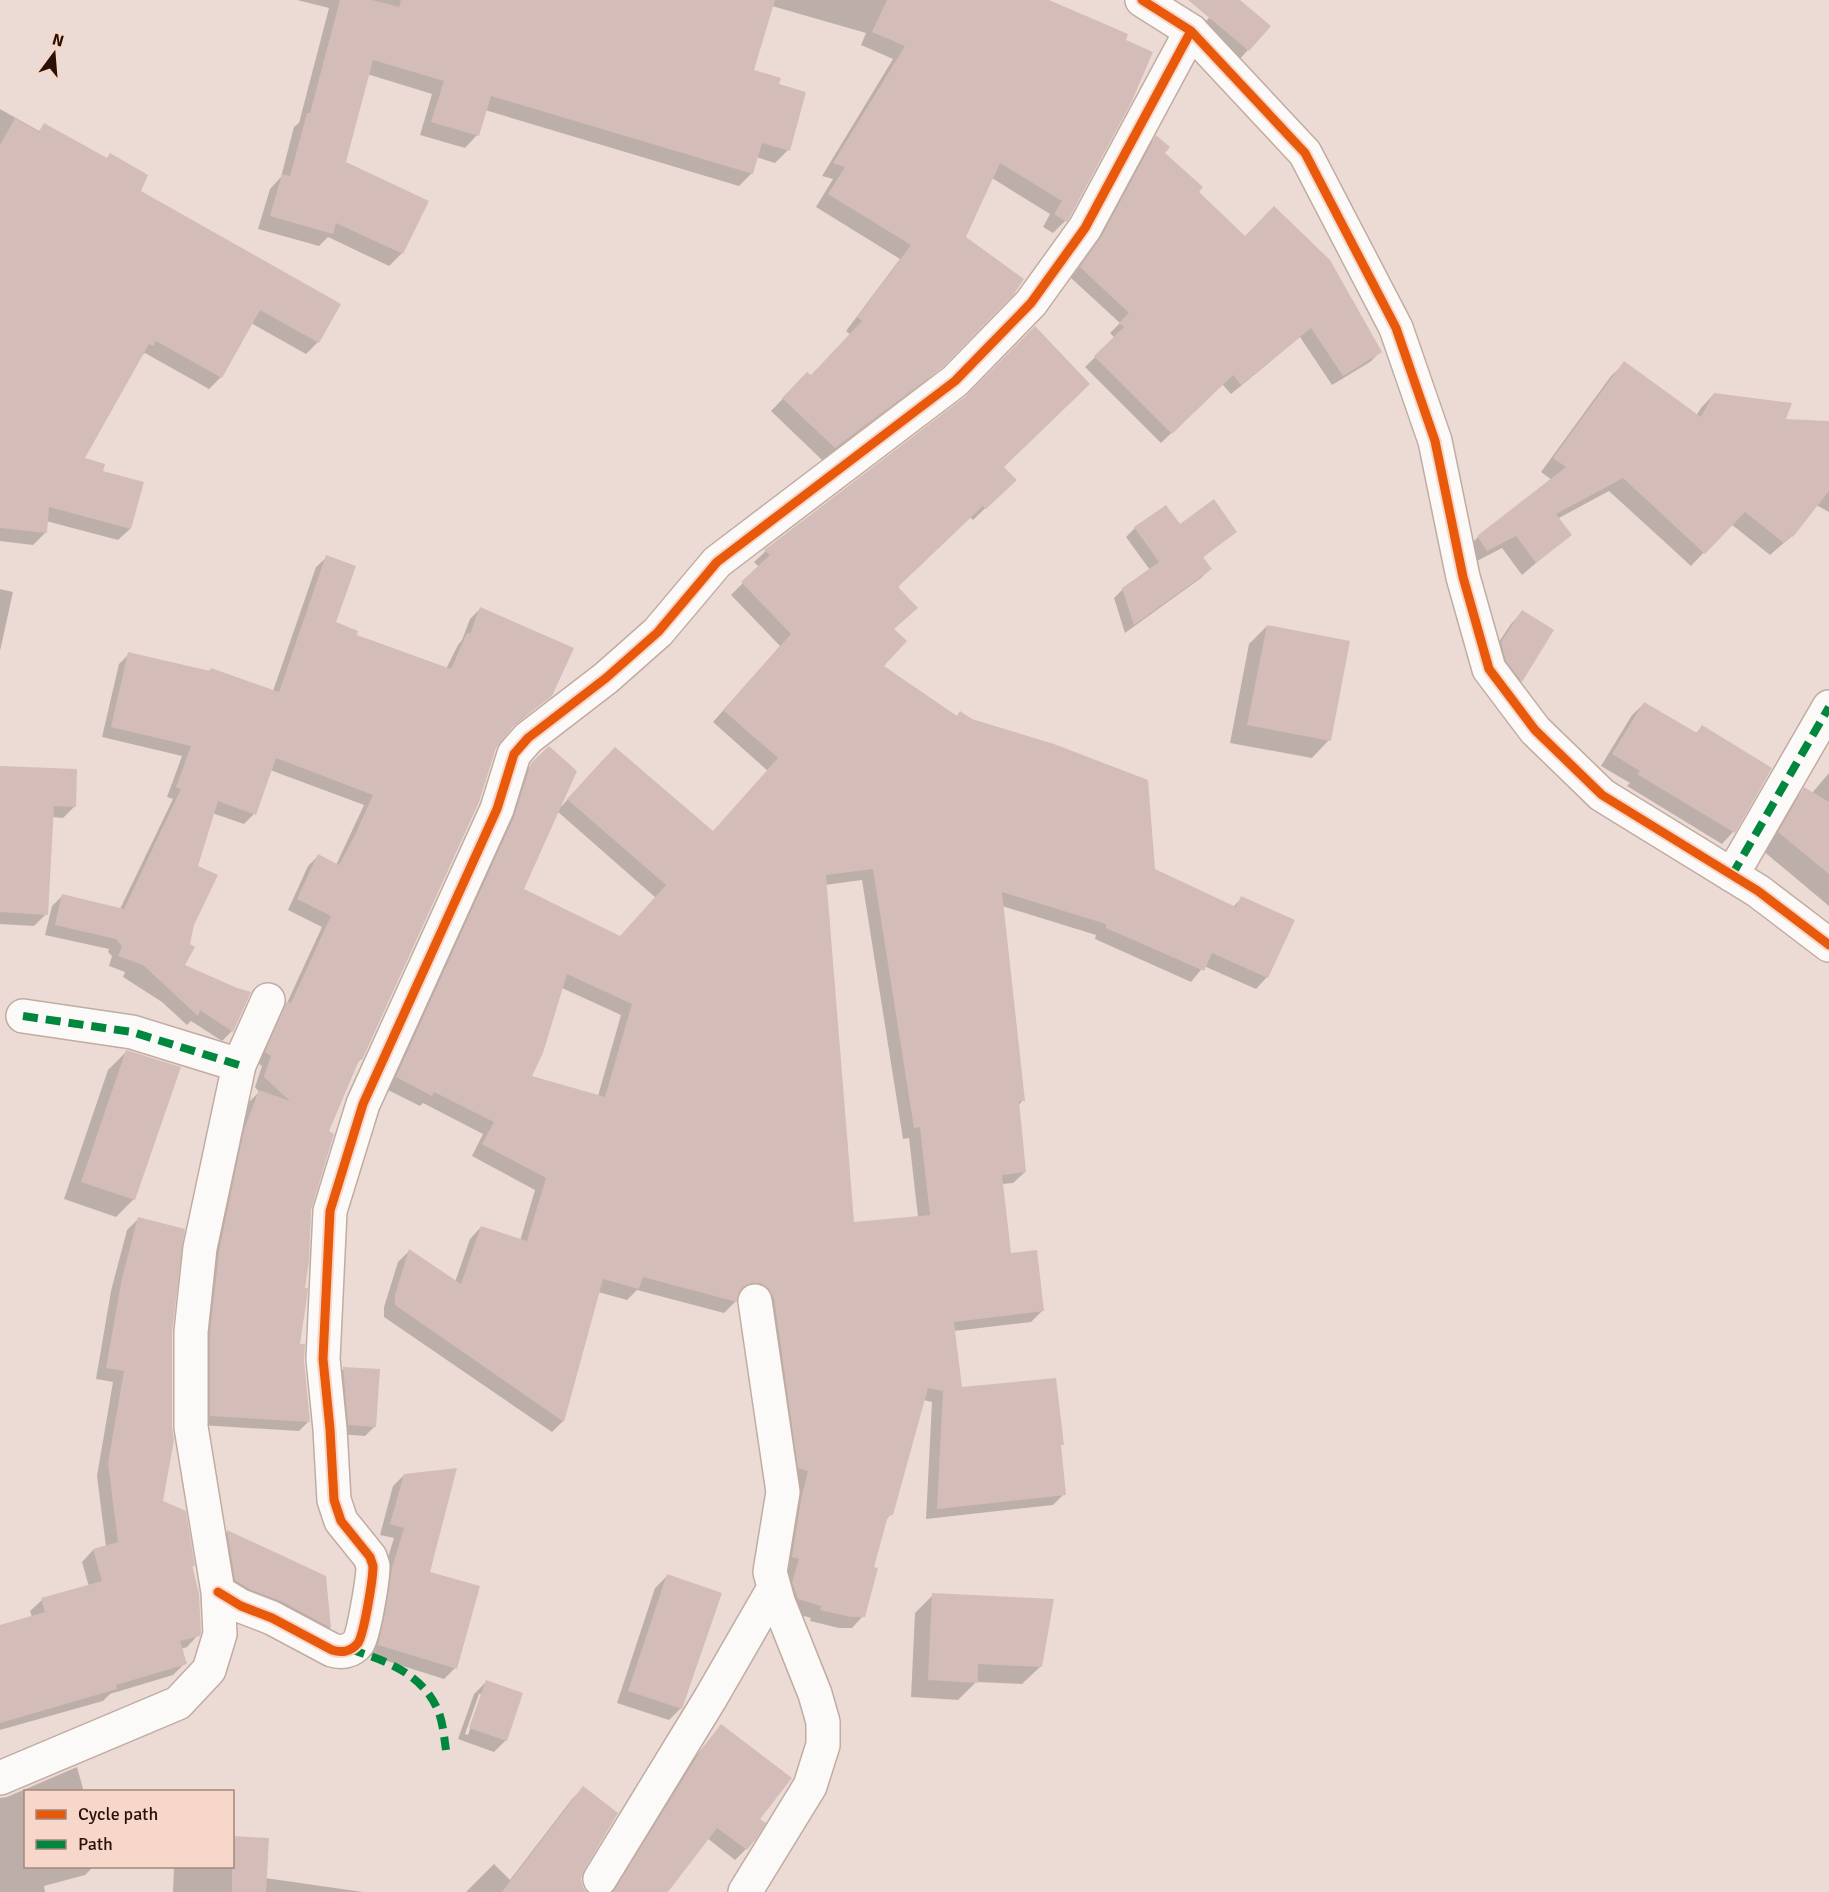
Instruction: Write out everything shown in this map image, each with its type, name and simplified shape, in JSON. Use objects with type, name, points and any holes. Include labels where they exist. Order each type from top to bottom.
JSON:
[{"type":"street","points":[[1142,0],[1191,31],[1305,153],[1396,328],[1435,441],[1463,577],[1489,669],[1536,730],[1602,795],[1758,891],[1829,945]]},
{"type":"street","points":[[218,1592],[241,1606],[272,1618],[332,1650],[341,1653],[350,1650],[359,1641],[373,1566],[370,1557],[341,1521],[334,1500],[323,1359],[330,1211],[363,1104],[497,809],[514,754],[528,738],[606,678],[658,632],[717,562],[955,381],[1031,303],[1085,228],[1191,31]]},
{"type":"street","points":[[1732,875],[1829,707]]},
{"type":"street","points":[[0,1778],[178,1702],[209,1670],[220,1634],[218,1592],[191,1427],[191,1332],[200,1248],[239,1065],[268,1000]]},
{"type":"street","points":[[22,1016],[132,1032],[239,1065]]},
{"type":"street","points":[[745,1892],[810,1786],[823,1744],[823,1722],[815,1694],[788,1627],[770,1572],[783,1492],[755,1301]]},
{"type":"street","points":[[600,1879],[710,1699],[774,1588]]},
{"type":"building","points":[[340,0],[372,0],[399,7],[401,0],[775,0],[754,70],[781,78],[779,84],[806,92],[790,151],[762,143],[753,174],[491,96],[479,136],[431,122],[444,81],[373,60],[346,162],[429,201],[403,254],[336,223],[333,234],[270,216],[282,174],[290,176],[307,113],[310,113]]},
{"type":"building","points":[[887,0],[1049,0],[1128,34],[1126,40],[1153,52],[1131,103],[1067,222],[1054,214],[1062,201],[1000,163],[966,237],[1024,279],[1014,294],[943,367],[835,448],[782,398],[807,372],[811,375],[862,321],[857,317],[911,245],[828,194],[845,167],[833,163],[905,46],[872,32]]},
{"type":"building","points":[[1188,0],[1240,0],[1271,26],[1249,51]]},
{"type":"building","points":[[15,118],[39,132],[44,123],[107,158],[110,153],[148,175],[141,191],[341,304],[319,343],[260,310],[222,378],[156,341],[153,346],[149,344],[85,458],[105,464],[103,471],[144,482],[131,529],[49,507],[47,533],[0,528],[0,145]]},
{"type":"building","points":[[1156,135],[1170,147],[1165,153],[1203,187],[1199,192],[1245,236],[1274,206],[1330,260],[1382,352],[1343,376],[1311,328],[1241,385],[1233,375],[1172,434],[1094,356],[1124,327],[1119,323],[1129,313],[1080,267],[1101,237]]},
{"type":"building","points":[[1035,326],[1090,384],[1004,467],[1017,480],[986,509],[983,506],[899,586],[918,608],[894,629],[907,641],[884,666],[957,716],[960,711],[972,719],[1054,744],[1148,780],[1155,869],[1236,907],[1241,896],[1295,920],[1268,978],[1212,953],[1204,971],[1106,928],[1106,924],[1002,892],[1025,1101],[1019,1101],[1026,1172],[1002,1175],[1011,1253],[1037,1250],[1044,1311],[954,1322],[962,1387],[1056,1378],[1064,1445],[1061,1445],[1066,1495],[937,1509],[943,1391],[928,1388],[893,1515],[888,1516],[874,1567],[878,1568],[865,1617],[851,1617],[820,1610],[821,1606],[798,1599],[792,1582],[799,1559],[792,1557],[808,1471],[798,1468],[774,1298],[769,1289],[761,1283],[752,1283],[743,1287],[738,1294],[737,1302],[643,1277],[639,1289],[603,1279],[564,1422],[395,1305],[395,1295],[409,1249],[461,1284],[481,1226],[527,1241],[546,1178],[482,1144],[494,1122],[434,1092],[432,1096],[396,1077],[514,817],[531,763],[549,746],[577,771],[524,889],[620,936],[666,885],[567,799],[615,747],[713,831],[778,758],[723,710],[791,634],[741,582],[770,555],[764,550],[966,396]],"holes":[[[873,869],[914,1128],[920,1127],[930,1215],[854,1222],[826,875]],[[567,974],[632,1004],[605,1097],[532,1076],[543,1053]]]},
{"type":"building","points":[[1624,361],[1701,417],[1714,393],[1792,403],[1786,419],[1829,421],[1829,491],[1793,537],[1791,535],[1784,543],[1745,512],[1705,554],[1623,478],[1556,514],[1572,535],[1536,563],[1516,536],[1487,551],[1477,536],[1566,467],[1553,458]]},
{"type":"building","points":[[1214,499],[1237,532],[1203,557],[1212,569],[1134,625],[1122,588],[1159,562],[1134,527],[1166,505],[1180,524]]},
{"type":"building","points":[[326,555],[356,566],[336,622],[358,631],[357,635],[451,669],[467,633],[470,634],[480,607],[574,648],[552,696],[516,723],[496,748],[479,802],[362,1060],[360,1058],[329,1131],[334,1134],[311,1210],[309,1261],[305,1288],[308,1288],[300,1344],[305,1344],[304,1361],[310,1422],[210,1416],[210,1333],[219,1251],[244,1130],[259,1090],[290,1101],[264,1077],[271,1056],[265,1052],[286,1002],[291,1003],[331,916],[297,899],[318,854],[339,865],[373,795],[276,758],[256,815],[218,801],[198,866],[218,875],[194,925],[190,944],[195,947],[185,965],[251,992],[233,1032],[200,1010],[198,1016],[143,965],[118,956],[122,946],[116,939],[55,925],[62,894],[124,909],[181,789],[176,787],[191,746],[111,727],[128,652],[210,671],[211,668],[279,692]]},
{"type":"building","points":[[1522,610],[1554,630],[1522,682],[1506,661],[1501,642]]},
{"type":"building","points":[[1267,625],[1350,641],[1331,741],[1247,725]]},
{"type":"building","points":[[1644,702],[1697,733],[1702,725],[1772,768],[1735,833],[1637,774],[1640,771],[1612,754]]},
{"type":"building","points":[[0,766],[77,769],[76,807],[54,806],[48,915],[0,912]]},
{"type":"building","points":[[1804,787],[1829,802],[1829,874],[1778,832]]},
{"type":"building","points":[[126,1050],[181,1067],[135,1200],[81,1182]]},
{"type":"building","points":[[138,1217],[185,1229],[172,1332],[174,1440],[163,1501],[186,1511],[195,1566],[192,1565],[199,1594],[200,1636],[180,1641],[187,1664],[116,1685],[117,1689],[0,1723],[0,1625],[45,1612],[41,1598],[102,1581],[93,1549],[118,1542],[108,1463],[124,1371],[106,1368],[122,1278]]},
{"type":"building","points":[[343,1367],[380,1369],[376,1427],[348,1425]]},
{"type":"building","points":[[457,1468],[430,1572],[480,1586],[457,1669],[378,1645],[392,1568],[404,1528],[390,1524],[404,1474]]},
{"type":"building","points":[[227,1530],[326,1576],[331,1628],[235,1580]]},
{"type":"building","points":[[667,1574],[722,1593],[682,1709],[628,1691]]},
{"type":"building","points":[[932,1593],[1054,1599],[1042,1667],[978,1664],[978,1683],[928,1680]]},
{"type":"building","points":[[486,1680],[523,1693],[507,1741],[469,1728]]},
{"type":"building","points":[[721,1724],[792,1778],[760,1819],[766,1823],[756,1839],[747,1850],[717,1828],[668,1892],[613,1892],[701,1750]]},
{"type":"building","points":[[583,1786],[618,1813],[584,1870],[581,1879],[587,1892],[502,1892]]},
{"type":"building","points":[[234,1836],[269,1838],[266,1892],[232,1892]]},
{"type":"marked path","points":[[1732,875],[1829,707]]},
{"type":"marked path","points":[[23,1016],[132,1032],[239,1065]]},
{"type":"marked path","points":[[350,1649],[388,1663],[421,1685],[439,1713],[446,1750]]},
{"type":"cycle path","points":[[1142,0],[1191,31],[1305,153],[1396,328],[1435,441],[1463,577],[1489,669],[1535,730],[1602,795],[1758,891],[1829,945]]},
{"type":"cycle path","points":[[218,1592],[241,1606],[272,1618],[332,1650],[349,1650],[358,1643],[360,1638],[368,1606],[373,1566],[370,1557],[341,1521],[334,1500],[323,1359],[330,1211],[363,1104],[497,809],[514,754],[528,738],[606,678],[658,632],[717,562],[955,381],[1031,303],[1085,228],[1191,31]]}]
